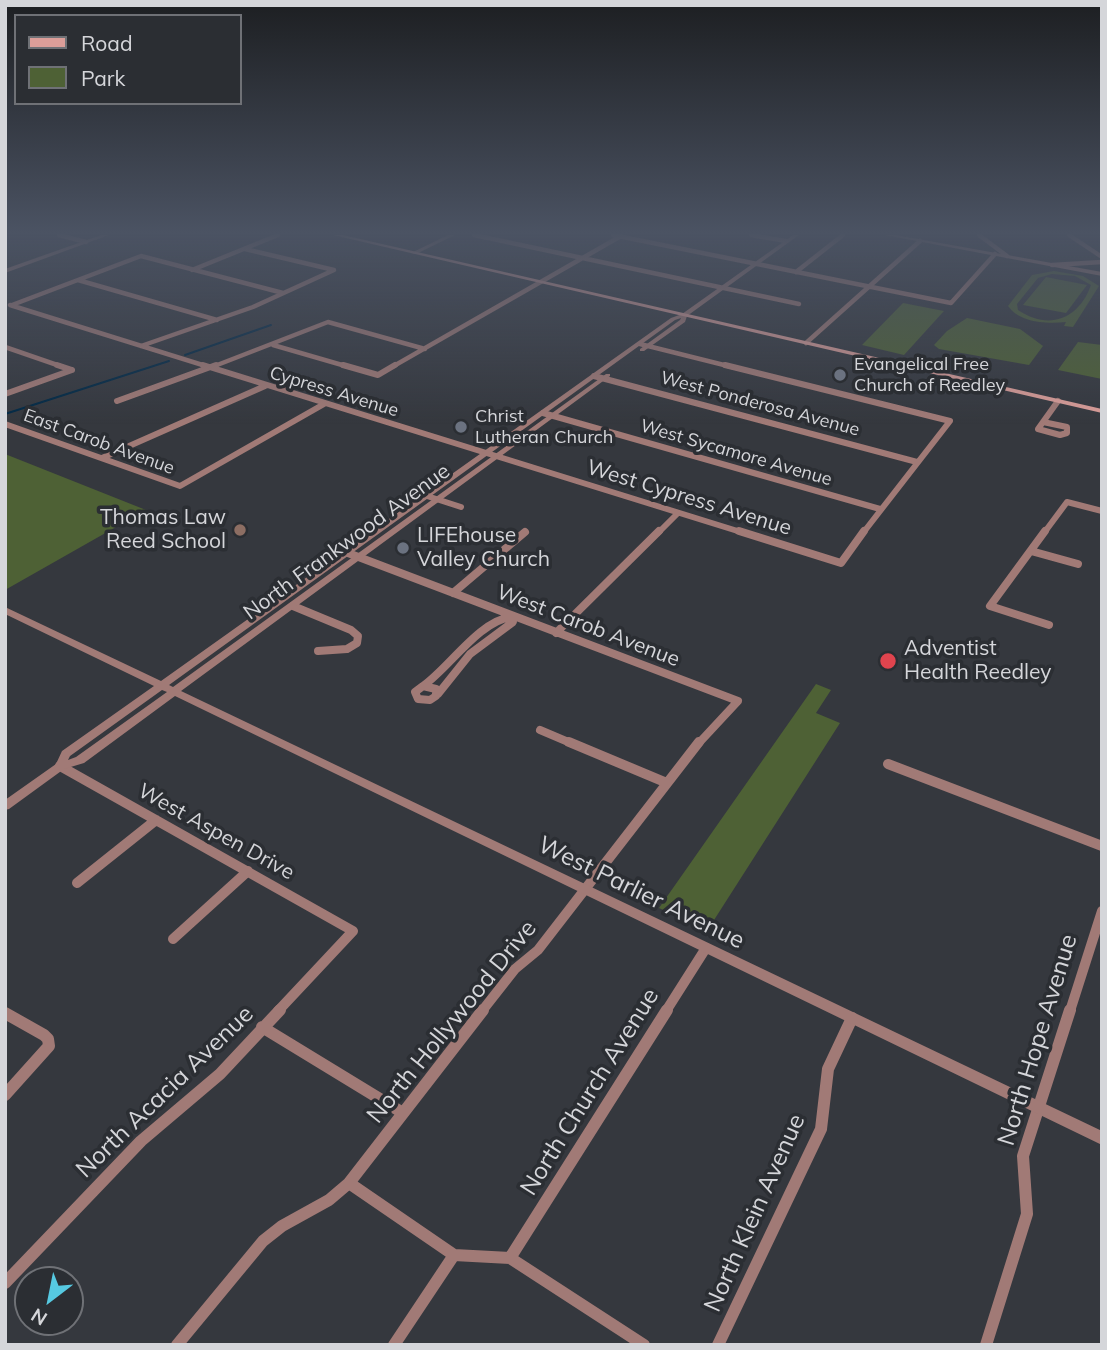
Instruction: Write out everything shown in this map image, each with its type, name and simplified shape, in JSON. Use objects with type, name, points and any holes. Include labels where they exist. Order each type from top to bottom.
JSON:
[{"type":"main road","points":[[610,298],[1102,411]]},
{"type":"street","points":[[8,305],[28,298]]},
{"type":"street","points":[[141,298],[217,320]]},
{"type":"street","points":[[141,346],[271,298]]},
{"type":"street","points":[[273,345],[377,375],[513,298]]},
{"type":"street","name":"North Frankwood Avenue","points":[[60,766],[66,754],[162,685],[438,499],[543,413],[594,376],[682,321],[684,315],[708,298]]},
{"type":"street","points":[[770,298],[799,304]]},
{"type":"street","points":[[806,343],[857,298]]},
{"type":"street","points":[[925,298],[951,303],[955,298]]},
{"type":"street","name":"Cypress Avenue","points":[[8,305],[491,455]]},
{"type":"street","points":[[117,401],[273,345],[328,322],[425,349]]},
{"type":"street","points":[[644,345],[950,421],[880,509]]},
{"type":"street","name":"North Frankwood Avenue","points":[[5,806],[60,766],[80,760],[293,606],[427,496],[553,415],[644,345]]},
{"type":"street","points":[[5,347],[72,370],[69,374],[5,394]]},
{"type":"street","name":"West Ponderosa Avenue","points":[[594,376],[917,462]]},
{"type":"street","points":[[102,458],[265,386]]},
{"type":"street","points":[[1043,422],[1058,401]]},
{"type":"street","name":"East Carob Avenue","points":[[7,424],[180,486],[324,404]]},
{"type":"street","name":"West Sycamore Avenue","points":[[543,413],[880,509]]},
{"type":"street","name":"West Cypress Avenue","points":[[491,455],[841,564],[880,509]]},
{"type":"street","points":[[427,496],[461,507]]},
{"type":"street","points":[[1049,625],[990,606],[1068,502],[1102,511]]},
{"type":"street","points":[[556,632],[678,513]]},
{"type":"street","points":[[453,593],[526,532]]},
{"type":"street","points":[[1031,551],[1078,564]]},
{"type":"street","name":"West Carob Avenue","points":[[352,555],[508,617],[556,632],[738,701]]},
{"type":"street","points":[[293,606],[351,630],[358,636],[356,643],[347,649],[318,651]]},
{"type":"street","name":"West Parlier Avenue","points":[[5,610],[1102,1138]]},
{"type":"street","points":[[508,617],[513,622],[470,654],[438,694],[430,700],[418,699],[415,692],[439,675],[463,647],[508,617]]},
{"type":"street","points":[[423,686],[434,687],[438,694]]},
{"type":"street","name":"North Hollywood Drive","points":[[177,1345],[262,1241],[282,1226],[329,1200],[349,1183],[515,969],[538,950],[700,741],[738,701]]},
{"type":"street","points":[[540,730],[667,783]]},
{"type":"street","points":[[888,764],[1102,846]]},
{"type":"street","name":"West Aspen Drive","points":[[60,766],[354,931]]},
{"type":"street","points":[[77,883],[156,820]]},
{"type":"street","points":[[173,939],[248,871]]},
{"type":"street","name":"North Hope Avenue","points":[[986,1345],[1027,1214],[1023,1156],[1102,911]]},
{"type":"street","name":"North Acacia Avenue","points":[[5,1283],[141,1141],[220,1074],[354,931]]},
{"type":"street","name":"North Church Avenue","points":[[510,1258],[706,948]]},
{"type":"street","points":[[5,1013],[44,1034],[48,1039],[48,1046],[5,1095]]},
{"type":"street","name":"North Klein Avenue","points":[[718,1345],[821,1129],[828,1069],[852,1017]]},
{"type":"street","points":[[262,1027],[403,1114]]},
{"type":"street","points":[[349,1183],[454,1255],[510,1258],[644,1345]]},
{"type":"street","points":[[394,1345],[454,1255]]},
{"type":"green space","points":[[1014,298],[1022,298],[1017,304],[1018,310],[1041,320],[1052,320],[1071,313],[1085,298],[1091,298],[1073,327],[1064,326],[1066,322],[1051,323],[1027,319],[1013,312],[1008,306]]},
{"type":"green space","points":[[1029,298],[1077,298],[1066,313],[1023,305]]},
{"type":"green space","points":[[903,303],[944,311],[904,355],[862,345]]},
{"type":"green space","points":[[967,318],[1020,329],[1043,346],[1029,365],[939,349],[934,345],[947,331]]},
{"type":"green space","points":[[1078,342],[1102,345],[1102,379],[1058,370]]},
{"type":"green space","points":[[5,454],[146,510],[5,590]]},
{"type":"green space","points":[[816,684],[831,690],[816,713],[840,723],[707,931],[659,908]]},
{"type":"waterway","points":[[185,355],[271,325]]},
{"type":"waterway","points":[[5,414],[169,361]]},
{"type":"place","name":"Evangelical Free Church of Reedley","points":[[840,375]]},
{"type":"place","name":"Christ Lutheran Church","points":[[461,427]]},
{"type":"place","name":"Thomas Law Reed School","points":[[240,530]]},
{"type":"place","name":"LIFEhouse Valley Church","points":[[403,548]]},
{"type":"place","name":"Adventist Health Reedley","points":[[888,661]]}]
